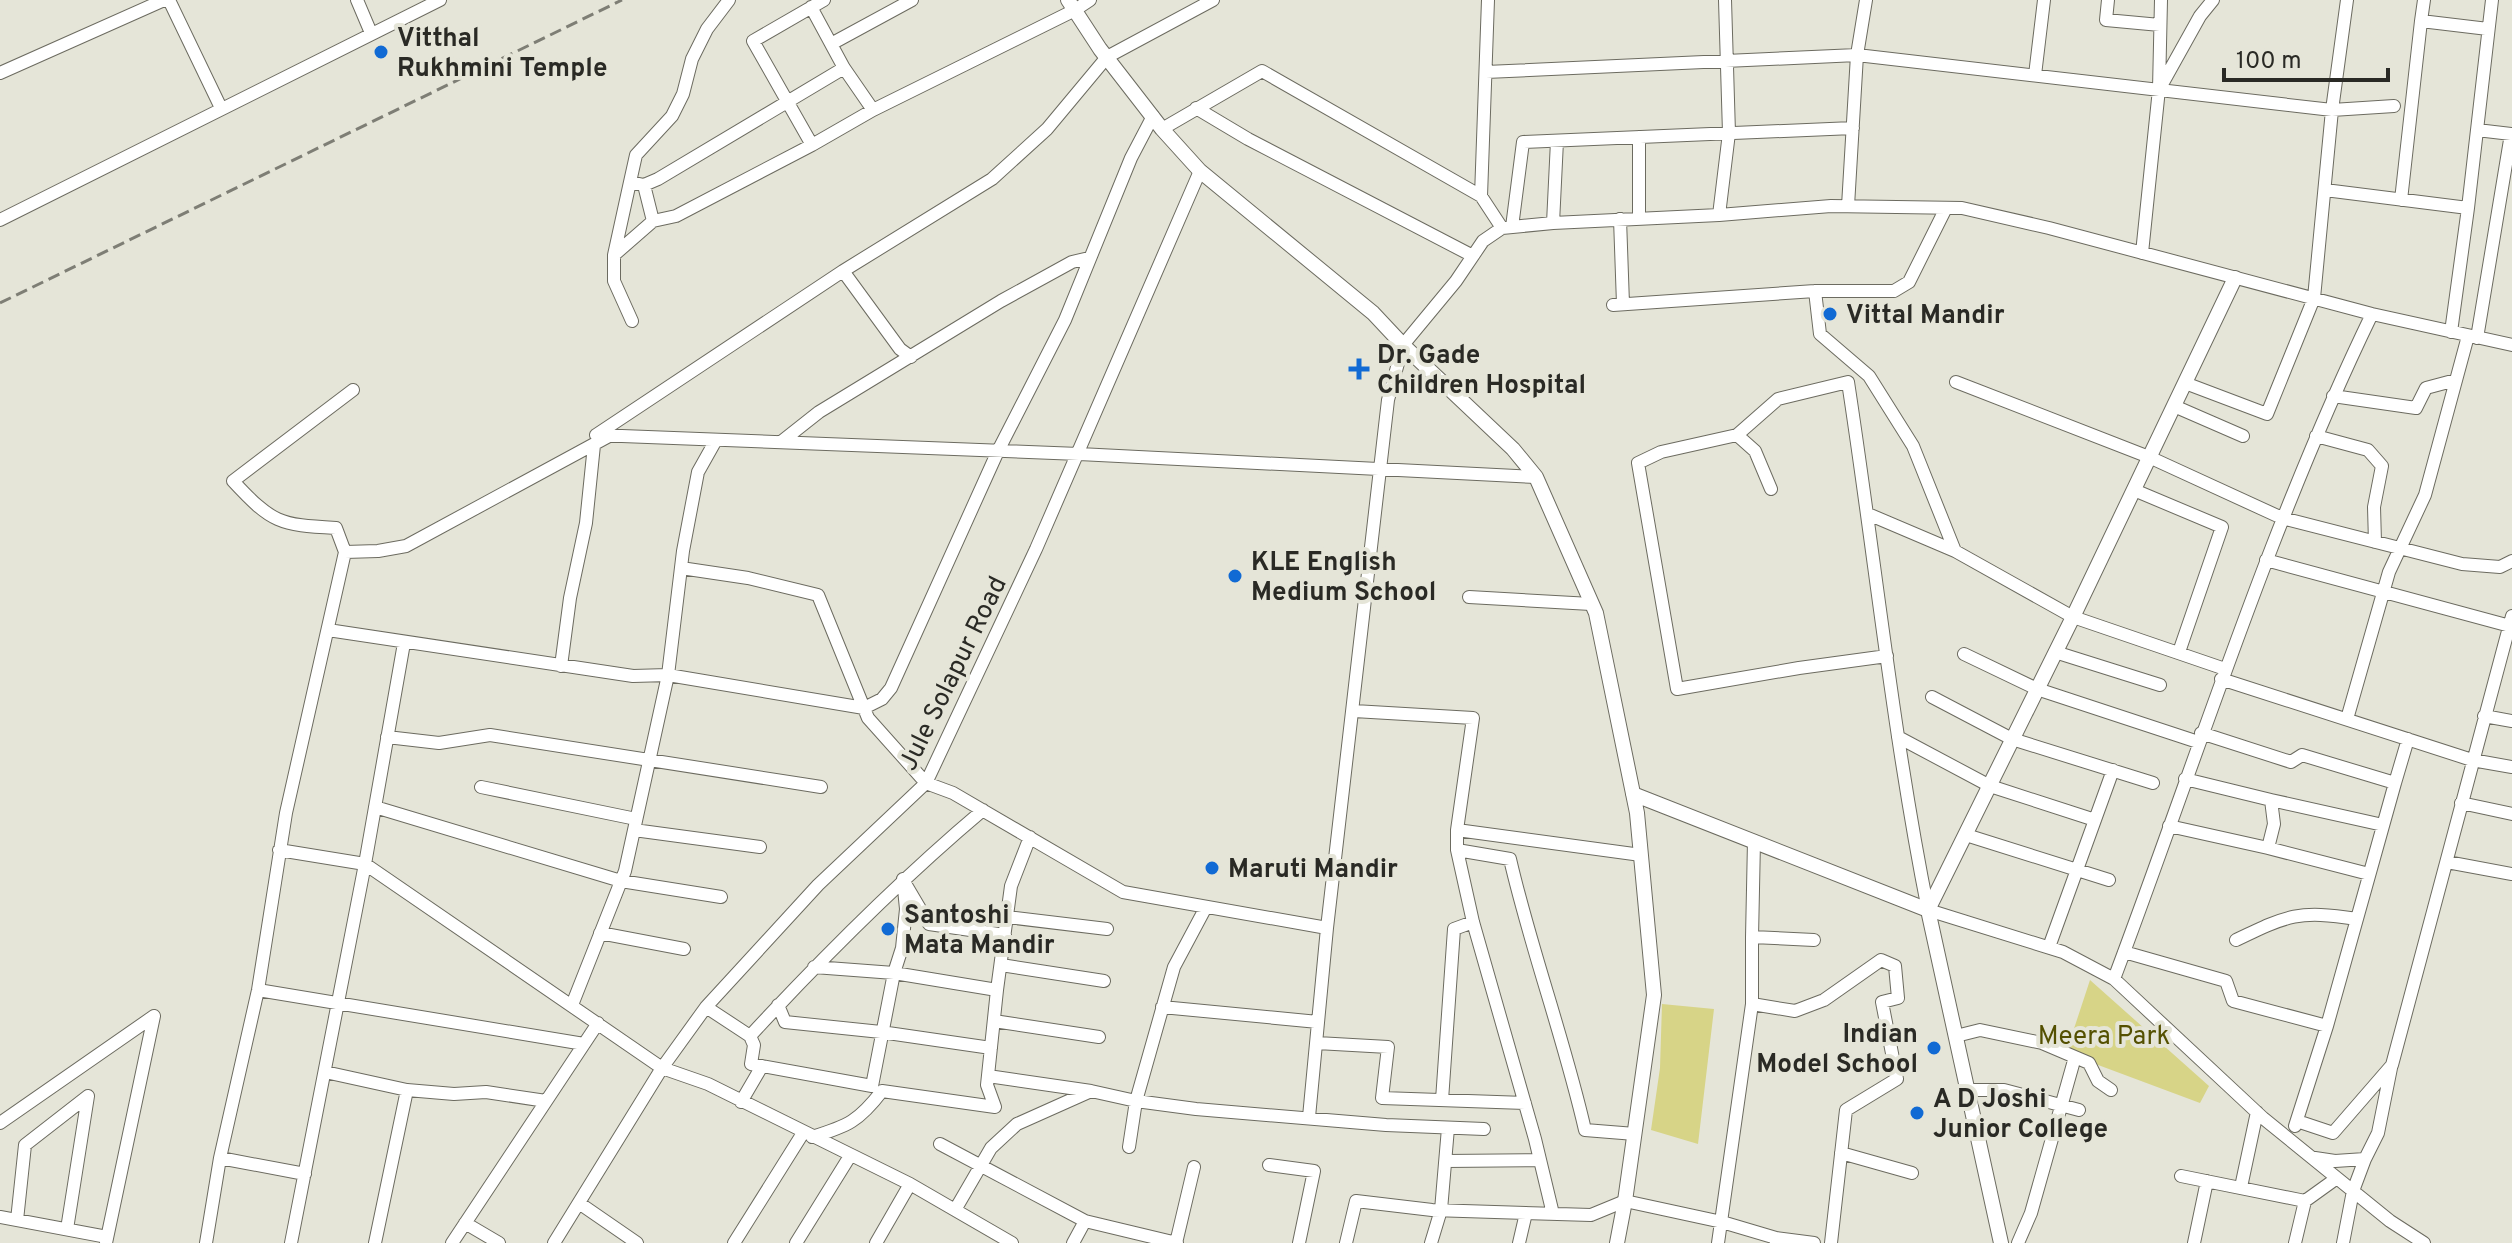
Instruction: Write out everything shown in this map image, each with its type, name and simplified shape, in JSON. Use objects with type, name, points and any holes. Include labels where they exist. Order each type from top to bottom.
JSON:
[{"type":"street","points":[[0,73],[166,0],[221,108]]},
{"type":"street","points":[[357,0],[371,33]]},
{"type":"street","points":[[0,220],[440,0]]},
{"type":"street","points":[[632,321],[614,281],[614,255],[636,155],[672,116],[683,94],[692,59],[707,29],[729,0]]},
{"type":"street","points":[[812,145],[753,41],[824,0]]},
{"type":"street","points":[[831,44],[912,0]]},
{"type":"street","points":[[614,255],[653,221],[676,216],[1072,5],[1090,0]]},
{"type":"street","points":[[1213,0],[1107,57],[1047,129],[992,179],[843,271],[596,435],[1079,454],[1536,477]]},
{"type":"street","points":[[1481,196],[1488,0]]},
{"type":"street","points":[[1719,215],[1729,133],[1725,0]]},
{"type":"street","points":[[1848,206],[1857,55],[1866,0]]},
{"type":"street","points":[[2035,75],[2044,0]]},
{"type":"street","points":[[2108,0],[2106,20],[2160,25]]},
{"type":"street","points":[[2142,253],[2159,89],[2161,0]]},
{"type":"street","points":[[2159,89],[2200,16],[2213,0]]},
{"type":"street","points":[[2185,383],[2267,414],[2314,298],[2332,110],[2347,0]]},
{"type":"street","points":[[2401,200],[2424,0]]},
{"type":"street","points":[[2451,332],[2492,0]]},
{"type":"street","points":[[1072,5],[1162,129],[1200,171],[1373,313],[1513,449],[1536,477],[1596,613],[1633,794],[1654,995],[1617,1243]]},
{"type":"street","points":[[811,7],[844,68],[873,110]]},
{"type":"street","points":[[2421,21],[2488,29]]},
{"type":"street","points":[[1486,72],[1857,55],[2332,110],[2394,106]]},
{"type":"street","points":[[630,182],[644,185],[723,142],[844,68]]},
{"type":"street","points":[[1162,129],[1262,71],[1481,196],[1507,228]]},
{"type":"street","points":[[1196,108],[1248,139],[1473,256]]},
{"type":"street","points":[[328,630],[633,676],[668,675],[864,708],[882,699],[891,688],[998,451],[1065,320],[1131,158],[1153,116]]},
{"type":"street","points":[[1507,228],[1523,142],[1853,128]]},
{"type":"street","points":[[2347,719],[2399,548],[2425,495],[2456,380],[2472,337],[2511,134],[2477,130]]},
{"type":"street","points":[[1639,137],[1639,219]]},
{"type":"street","points":[[1553,223],[1557,141]]},
{"type":"street","name":"Jule Solapur Road","points":[[554,1243],[662,1068],[706,1007],[818,885],[926,783],[1079,454],[1200,171]]},
{"type":"street","points":[[644,185],[653,221]]},
{"type":"street","points":[[2325,190],[2468,208]]},
{"type":"street","points":[[1309,1117],[1327,928],[1388,400],[1403,345],[1483,241],[1507,228],[1553,223],[1848,206],[1962,208],[2049,228],[2372,314],[2512,345]]},
{"type":"street","points":[[1620,219],[1618,305],[1815,291],[1894,291],[1909,282],[1946,208]]},
{"type":"street","points":[[781,442],[819,412],[1001,301],[1072,262],[1089,258]]},
{"type":"street","points":[[843,271],[900,349],[911,357]]},
{"type":"street","points":[[1928,910],[2073,617],[2235,278]]},
{"type":"street","points":[[1815,291],[1820,334],[1869,376],[1913,446],[1955,551]]},
{"type":"street","points":[[2114,979],[2199,738],[2282,518],[2333,396],[2372,314]]},
{"type":"street","points":[[2333,396],[2416,408],[2426,388],[2456,380]]},
{"type":"street","points":[[1887,656],[1677,689],[1638,463],[1661,452],[1737,435],[1778,399],[1848,382],[1868,514],[1898,737],[1928,910],[2001,1243]]},
{"type":"street","points":[[1956,382],[2149,457],[2282,518],[2462,564],[2500,567],[2512,561]]},
{"type":"street","points":[[206,1243],[220,1158],[258,990],[279,850],[345,552],[336,528],[288,525],[260,510],[233,481],[353,390]]},
{"type":"street","points":[[2174,406],[2243,436]]},
{"type":"street","points":[[1737,435],[1755,451],[1771,489]]},
{"type":"street","points":[[345,552],[406,546],[611,436]]},
{"type":"street","points":[[2316,436],[2368,450],[2382,466],[2374,507],[2375,542]]},
{"type":"street","points":[[572,1005],[621,881],[668,675],[681,568],[698,472],[716,440]]},
{"type":"street","points":[[561,666],[570,598],[586,523],[594,445]]},
{"type":"street","points":[[2134,490],[2222,527],[2179,652]]},
{"type":"street","points":[[1868,514],[1955,551],[2073,617],[2179,652],[2223,674],[2347,719],[2472,760],[2512,767]]},
{"type":"street","points":[[2266,560],[2384,592],[2511,621],[2392,1065],[2378,1133],[2353,1191],[2343,1243]]},
{"type":"street","points":[[681,568],[748,578],[818,595],[868,718],[926,783],[953,793],[1123,892],[1327,928]]},
{"type":"street","points":[[1469,597],[1591,604]]},
{"type":"street","points":[[291,1243],[365,864],[404,643]]},
{"type":"street","points":[[2055,652],[2160,685]]},
{"type":"street","points":[[1964,654],[2037,689],[2199,738],[2291,762],[2302,755],[2395,783]]},
{"type":"street","points":[[1932,697],[2012,739],[2153,783]]},
{"type":"street","points":[[1354,711],[1473,718],[1457,830],[1457,850],[1473,922],[1553,1214]]},
{"type":"street","points":[[2484,716],[2512,721]]},
{"type":"street","points":[[387,737],[439,743],[490,735],[821,787]]},
{"type":"street","points":[[1898,737],[1990,786],[2095,820]]},
{"type":"street","points":[[2291,1141],[2327,1026],[2408,739]]},
{"type":"street","points":[[2049,947],[2113,770]]},
{"type":"street","points":[[2185,779],[2383,825]]},
{"type":"street","points":[[481,787],[635,825],[760,847]]},
{"type":"street","points":[[1633,794],[1928,910],[2049,947],[2114,979],[2291,1141],[2390,1221],[2424,1243]]},
{"type":"street","points":[[2268,848],[2274,824],[2271,800]]},
{"type":"street","points":[[2461,803],[2512,814]]},
{"type":"street","points":[[375,807],[621,881],[721,897]]},
{"type":"street","points":[[750,1036],[903,879],[983,810]]},
{"type":"street","points":[[2169,826],[2369,874]]},
{"type":"street","points":[[1457,830],[1641,855]]},
{"type":"street","points":[[1966,835],[2109,880]]},
{"type":"street","points":[[734,1243],[808,1135],[840,1128],[864,1115],[882,1091],[995,1107],[987,1085],[997,990],[1011,886],[1030,837]]},
{"type":"street","points":[[1718,1243],[1752,1004],[1754,841]]},
{"type":"street","points":[[279,850],[365,864],[662,1068],[708,1084],[910,1184],[1012,1243]]},
{"type":"street","points":[[1457,850],[1510,859],[1523,917],[1575,1084],[1585,1130],[1635,1134]]},
{"type":"street","points":[[2447,862],[2512,874]]},
{"type":"street","points":[[903,879],[929,924],[1005,935]]},
{"type":"street","points":[[706,1007],[750,1036],[754,1045],[751,1064],[872,1086],[881,1032],[902,948],[905,924],[903,879]]},
{"type":"street","points":[[1129,1147],[1136,1101],[1174,967],[1206,907]]},
{"type":"street","points":[[2236,940],[2283,917],[2316,913],[2357,919]]},
{"type":"street","points":[[1007,917],[1107,929]]},
{"type":"street","points":[[1442,1100],[1454,929],[1473,922]]},
{"type":"street","points":[[600,933],[684,949]]},
{"type":"street","points":[[1752,937],[1814,940]]},
{"type":"street","points":[[2124,952],[2226,981],[2233,1001],[2327,1026]]},
{"type":"street","points":[[1752,1004],[1795,1011],[1824,1000],[1881,960],[1895,966],[1898,998],[1882,1002],[1897,1079],[1846,1110],[1831,1243]]},
{"type":"street","points":[[1001,965],[1104,981]]},
{"type":"street","points":[[814,967],[894,973],[997,990]]},
{"type":"street","points":[[258,990],[584,1044]]},
{"type":"street","points":[[778,1005],[785,1022],[991,1048]]},
{"type":"street","points":[[1162,1007],[1318,1022]]},
{"type":"street","points":[[0,1123],[154,1016],[106,1240],[67,1229],[0,1217]]},
{"type":"street","points":[[994,1021],[1099,1037]]},
{"type":"street","points":[[452,1243],[598,1023]]},
{"type":"street","points":[[1956,1036],[1980,1030],[2042,1043],[2089,1063],[2098,1081],[2111,1090]]},
{"type":"street","points":[[1317,1043],[1388,1047],[1382,1098],[1525,1103]]},
{"type":"street","points":[[2018,1243],[2031,1213],[2075,1057]]},
{"type":"street","points":[[2297,1121],[2333,1133],[2392,1065]]},
{"type":"street","points":[[741,1102],[762,1066]]},
{"type":"street","points":[[325,1072],[407,1090],[454,1094],[486,1092],[546,1101]]},
{"type":"street","points":[[988,1076],[1196,1109],[1484,1129]]},
{"type":"street","points":[[375,1243],[407,1090]]},
{"type":"street","points":[[1967,1090],[2004,1090],[2079,1110]]},
{"type":"street","points":[[955,1210],[991,1148],[1017,1124],[1091,1091]]},
{"type":"street","points":[[17,1220],[25,1145],[88,1096],[67,1229]]},
{"type":"street","points":[[2241,1187],[2257,1112]]},
{"type":"street","points":[[1431,1243],[1441,1210],[1448,1128]]},
{"type":"street","points":[[940,1144],[1085,1221],[1176,1243],[1194,1167]]},
{"type":"street","points":[[1841,1153],[1912,1173]]},
{"type":"street","points":[[796,1243],[850,1156]]},
{"type":"street","points":[[2312,1157],[2335,1161],[2365,1159]]},
{"type":"street","points":[[220,1158],[305,1174]]},
{"type":"street","points":[[1446,1161],[1540,1160]]},
{"type":"street","points":[[1269,1165],[1314,1171],[1299,1243]]},
{"type":"street","points":[[2181,1176],[2305,1201]]},
{"type":"street","points":[[2295,1243],[2305,1201],[2337,1178]]},
{"type":"street","points":[[2194,1243],[2207,1181]]},
{"type":"street","points":[[876,1243],[910,1184]]},
{"type":"street","points":[[1346,1243],[1356,1201],[1441,1210],[1591,1215],[1625,1201],[1722,1222],[1776,1240],[1814,1243]]},
{"type":"street","points":[[579,1203],[637,1243]]},
{"type":"street","points":[[1519,1243],[1526,1213]]},
{"type":"street","points":[[1073,1243],[1085,1221]]},
{"type":"street","points":[[465,1223],[499,1243]]},
{"type":"green space","name":"Meera Park","points":[[2090,980],[2209,1086],[2200,1103],[2066,1053]]},
{"type":"green space","points":[[1662,1004],[1714,1009],[1698,1144],[1651,1130],[1660,1068]]},
{"type":"railway","points":[[0,303],[622,0]]},
{"type":"place","name":"Vitthal Rukhmini Temple","points":[[381,52]]},
{"type":"place","name":"Vittal Mandir","points":[[1830,314]]},
{"type":"place","name":"Dr. Gade Children Hospital","points":[[1359,369]]},
{"type":"place","name":"KLE English Medium School","points":[[1235,576]]},
{"type":"place","name":"Maruti Mandir","points":[[1212,868]]},
{"type":"place","name":"Santoshi Mata Mandir","points":[[888,929]]},
{"type":"place","name":"Indian Model School","points":[[1934,1048]]},
{"type":"place","name":"A D Joshi Junior College","points":[[1917,1113]]}]
